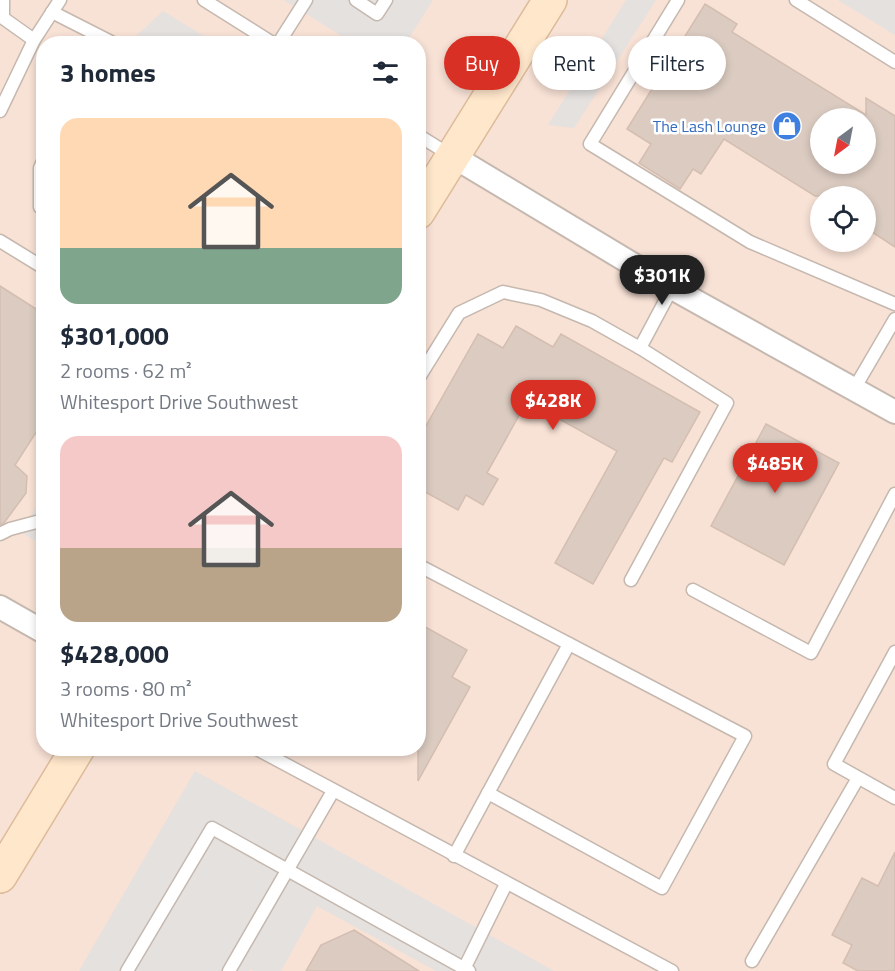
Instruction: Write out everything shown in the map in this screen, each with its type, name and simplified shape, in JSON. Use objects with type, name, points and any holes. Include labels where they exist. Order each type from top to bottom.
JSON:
[{"type":"main road","points":[[426,200],[550,0]]},
{"type":"main road","points":[[0,876],[73,756]]},
{"type":"street","points":[[454,158],[672,288],[895,412]]},
{"type":"street","points":[[0,607],[36,627]]},
{"type":"lane","points":[[3,0],[3,18],[34,39]]},
{"type":"lane","points":[[0,111],[34,39],[60,0]]},
{"type":"lane","points":[[204,0],[263,36]]},
{"type":"lane","points":[[281,36],[306,0]]},
{"type":"lane","points":[[356,0],[377,14],[386,0]]},
{"type":"lane","points":[[678,0],[591,144],[750,242],[895,304]]},
{"type":"lane","points":[[796,0],[895,62]]},
{"type":"lane","points":[[52,12],[89,36]]},
{"type":"lane","points":[[426,140],[454,158]]},
{"type":"lane","points":[[0,241],[36,263]]},
{"type":"lane","points":[[640,348],[672,288]]},
{"type":"lane","points":[[426,366],[459,313],[502,292],[541,300],[592,321],[640,348],[726,403],[631,580]]},
{"type":"lane","points":[[854,389],[895,319]]},
{"type":"lane","points":[[693,590],[811,653],[895,494]]},
{"type":"lane","points":[[0,534],[36,522]]},
{"type":"lane","points":[[426,569],[745,736],[662,888],[488,793]]},
{"type":"lane","points":[[454,856],[569,644]]},
{"type":"lane","points":[[895,652],[834,764],[895,798]]},
{"type":"lane","points":[[270,756],[672,971]]},
{"type":"lane","points":[[752,962],[858,778]]},
{"type":"lane","points":[[229,971],[333,791]]},
{"type":"lane","points":[[127,971],[212,828],[465,970],[506,884]]},
{"type":"shaded area","points":[[0,0],[895,0],[895,971],[0,971]]},
{"type":"shaded area","points":[[284,0],[433,0],[410,36],[342,36]]},
{"type":"shaded area","points":[[626,0],[656,0],[633,36],[628,36],[628,44],[616,62],[616,36],[604,36]]},
{"type":"shaded area","points":[[838,0],[895,0],[895,35]]},
{"type":"shaded area","points":[[163,11],[204,36],[136,36]]},
{"type":"shaded area","points":[[570,90],[598,90],[574,128],[548,125]]},
{"type":"shaded area","points":[[36,507],[36,542],[21,532]]},
{"type":"shaded area","points":[[195,771],[554,971],[436,971],[317,906],[281,971],[250,969],[249,971],[79,971]]},
{"type":"building","points":[[705,4],[737,24],[732,32],[855,108],[810,108],[810,174],[876,174],[876,108],[866,108],[866,98],[895,116],[895,247],[876,235],[876,186],[810,186],[810,193],[724,139],[701,174],[693,169],[680,189],[639,163],[651,144],[627,129],[651,90],[726,90],[726,36],[685,36]]},
{"type":"building","points":[[0,286],[36,309],[36,432],[15,465],[27,476],[26,493],[4,523],[0,525]]},
{"type":"building","points":[[516,326],[553,347],[561,334],[700,412],[672,462],[664,458],[593,584],[555,563],[617,451],[527,401],[487,473],[498,479],[483,505],[466,495],[458,510],[426,492],[426,426],[478,334],[503,348]]},
{"type":"building","points":[[766,424],[839,463],[784,565],[711,526]]},
{"type":"building","points":[[426,627],[467,650],[452,677],[470,687],[418,781],[418,756],[426,756]]},
{"type":"building","points":[[895,852],[895,971],[858,971],[843,963],[852,945],[832,935],[862,878],[878,886]]},
{"type":"building","points":[[354,930],[419,971],[306,971],[321,945]]},
{"type":"place","name":"The Lash Lounge","points":[[787,126]]}]
